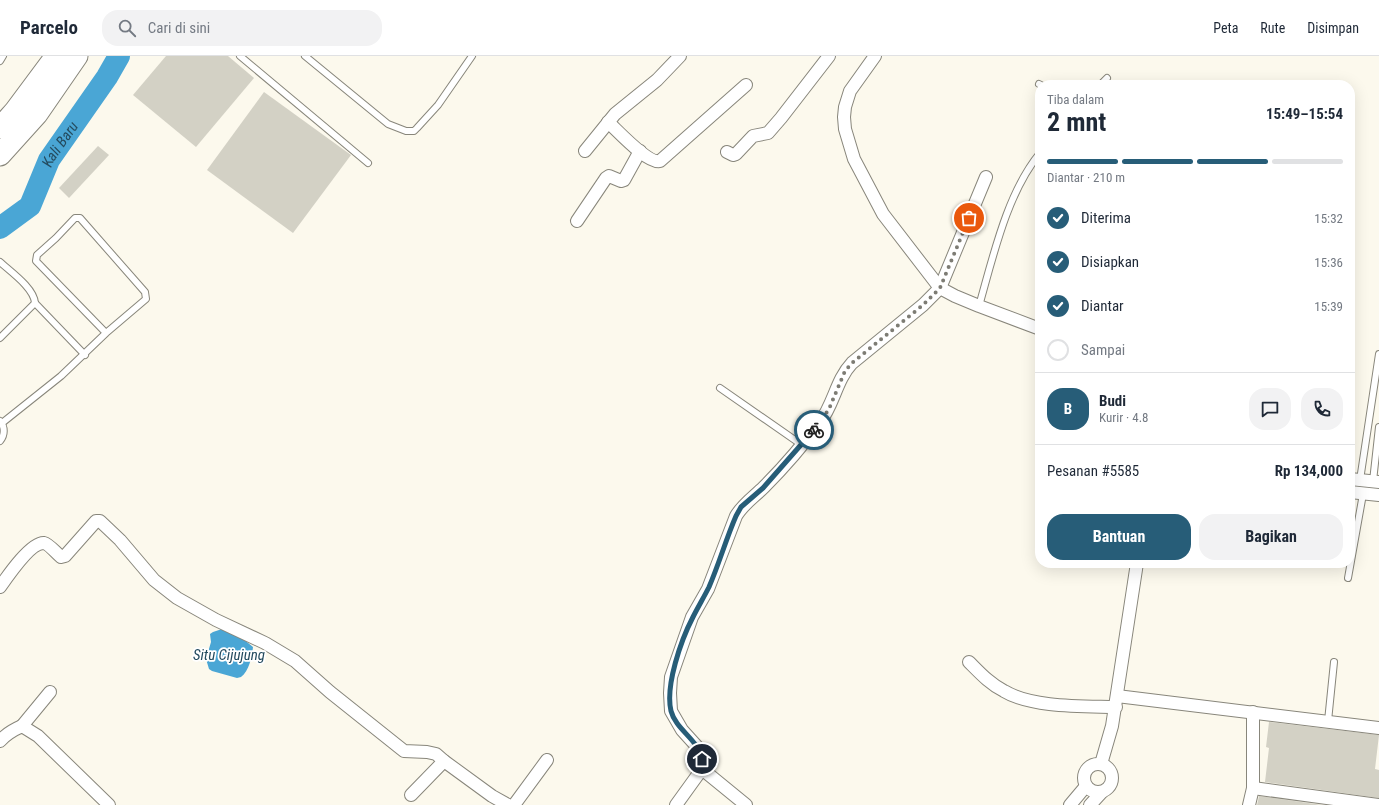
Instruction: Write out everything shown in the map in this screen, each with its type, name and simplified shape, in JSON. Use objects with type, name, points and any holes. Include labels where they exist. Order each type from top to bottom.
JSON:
[{"type":"highway","points":[[0,128],[15,111],[55,56]]},
{"type":"highway","points":[[0,154],[37,114],[77,56]]},
{"type":"street","points":[[585,151],[620,109],[657,80],[680,56]]},
{"type":"street","points":[[727,152],[733,155],[736,154],[753,136],[768,133],[829,56]]},
{"type":"street","points":[[875,56],[854,84],[847,99],[844,117],[849,144],[854,159],[883,214],[940,288],[979,306],[1035,327]]},
{"type":"street","points":[[608,122],[640,151],[653,161],[657,162],[660,161],[746,85]]},
{"type":"street","points":[[577,221],[606,178],[609,176],[621,181],[624,180],[640,151]]},
{"type":"street","points":[[676,805],[702,769],[702,759],[701,751],[682,730],[671,711],[671,677],[692,617],[708,589],[736,516],[741,507],[763,488],[802,445],[829,409],[845,371],[852,363],[923,305],[940,288],[986,177]]},
{"type":"street","points":[[1355,480],[1376,482]]},
{"type":"street","points":[[1355,493],[1379,495]]},
{"type":"street","points":[[0,587],[26,555],[38,544],[46,544],[60,557],[65,556],[96,521],[100,521],[120,540],[154,580],[177,598],[216,620],[265,643],[295,661],[330,692],[404,751],[436,754],[492,796],[508,805]]},
{"type":"street","points":[[1101,764],[1112,726],[1117,701],[1136,568]]},
{"type":"street","points":[[969,662],[987,680],[1005,692],[1023,699],[1062,706],[1117,701],[1253,712],[1379,728]]},
{"type":"street","points":[[0,742],[4,736],[14,729],[22,726],[50,692]]},
{"type":"street","points":[[1249,805],[1253,788],[1253,712]]},
{"type":"street","points":[[22,726],[38,736],[109,805]]},
{"type":"street","points":[[514,805],[547,760]]},
{"type":"street","points":[[411,795],[444,761]]},
{"type":"street","points":[[1090,805],[1102,792],[1108,789],[1112,784],[1113,778],[1112,771],[1107,766],[1094,764],[1088,767],[1084,780],[1086,786],[1090,790],[1098,793],[1102,792]]},
{"type":"street","points":[[702,769],[746,805]]},
{"type":"street","points":[[1070,805],[1086,786]]},
{"type":"street","points":[[1253,788],[1324,801],[1378,805]]},
{"type":"lane","points":[[0,61],[3,56]]},
{"type":"lane","points":[[240,56],[368,163]]},
{"type":"lane","points":[[305,56],[388,124],[410,132],[414,131],[438,105],[472,56]]},
{"type":"lane","points":[[979,306],[1003,222],[1016,192],[1035,161]]},
{"type":"lane","points":[[0,441],[4,434],[4,428],[1,422],[56,380],[106,333],[146,300],[145,292],[80,218],[75,218],[37,255],[36,261],[106,333]]},
{"type":"lane","points":[[0,262],[31,291],[35,298],[35,303],[84,354]]},
{"type":"lane","points":[[0,338],[35,303]]},
{"type":"lane","points":[[1355,480],[1379,354]]},
{"type":"lane","points":[[720,388],[802,445]]},
{"type":"lane","points":[[1376,482],[1379,428]]},
{"type":"lane","points":[[1355,539],[1363,494]]},
{"type":"lane","points":[[1348,578],[1350,568]]},
{"type":"lane","points":[[1328,721],[1334,662]]},
{"type":"water","name":"Situ Cijujung","points":[[222,629],[242,638],[253,647],[248,668],[241,677],[237,678],[209,669],[206,659],[211,642],[210,634]]},
{"type":"building","points":[[166,56],[228,56],[254,78],[196,147],[133,95]]},
{"type":"building","points":[[264,92],[351,155],[293,233],[207,170]]},
{"type":"building","points":[[98,146],[109,155],[69,198],[59,188]]},
{"type":"building","points":[[1269,722],[1379,735],[1375,769],[1379,770],[1379,798],[1265,782],[1269,748],[1266,747]]},
{"type":"building","points":[[1259,796],[1322,805],[1257,805]]},
{"type":"waterway","name":"Kali Baru","points":[[0,228],[30,206],[49,160],[107,77],[119,56]]},
{"type":"way so far","points":[[814,430],[829,409],[845,371],[852,363],[923,305],[940,288],[969,218]]},
{"type":"route","points":[[702,759],[701,751],[682,730],[671,711],[671,677],[681,646],[692,617],[708,589],[730,529],[741,507],[763,488],[814,430]]}]
